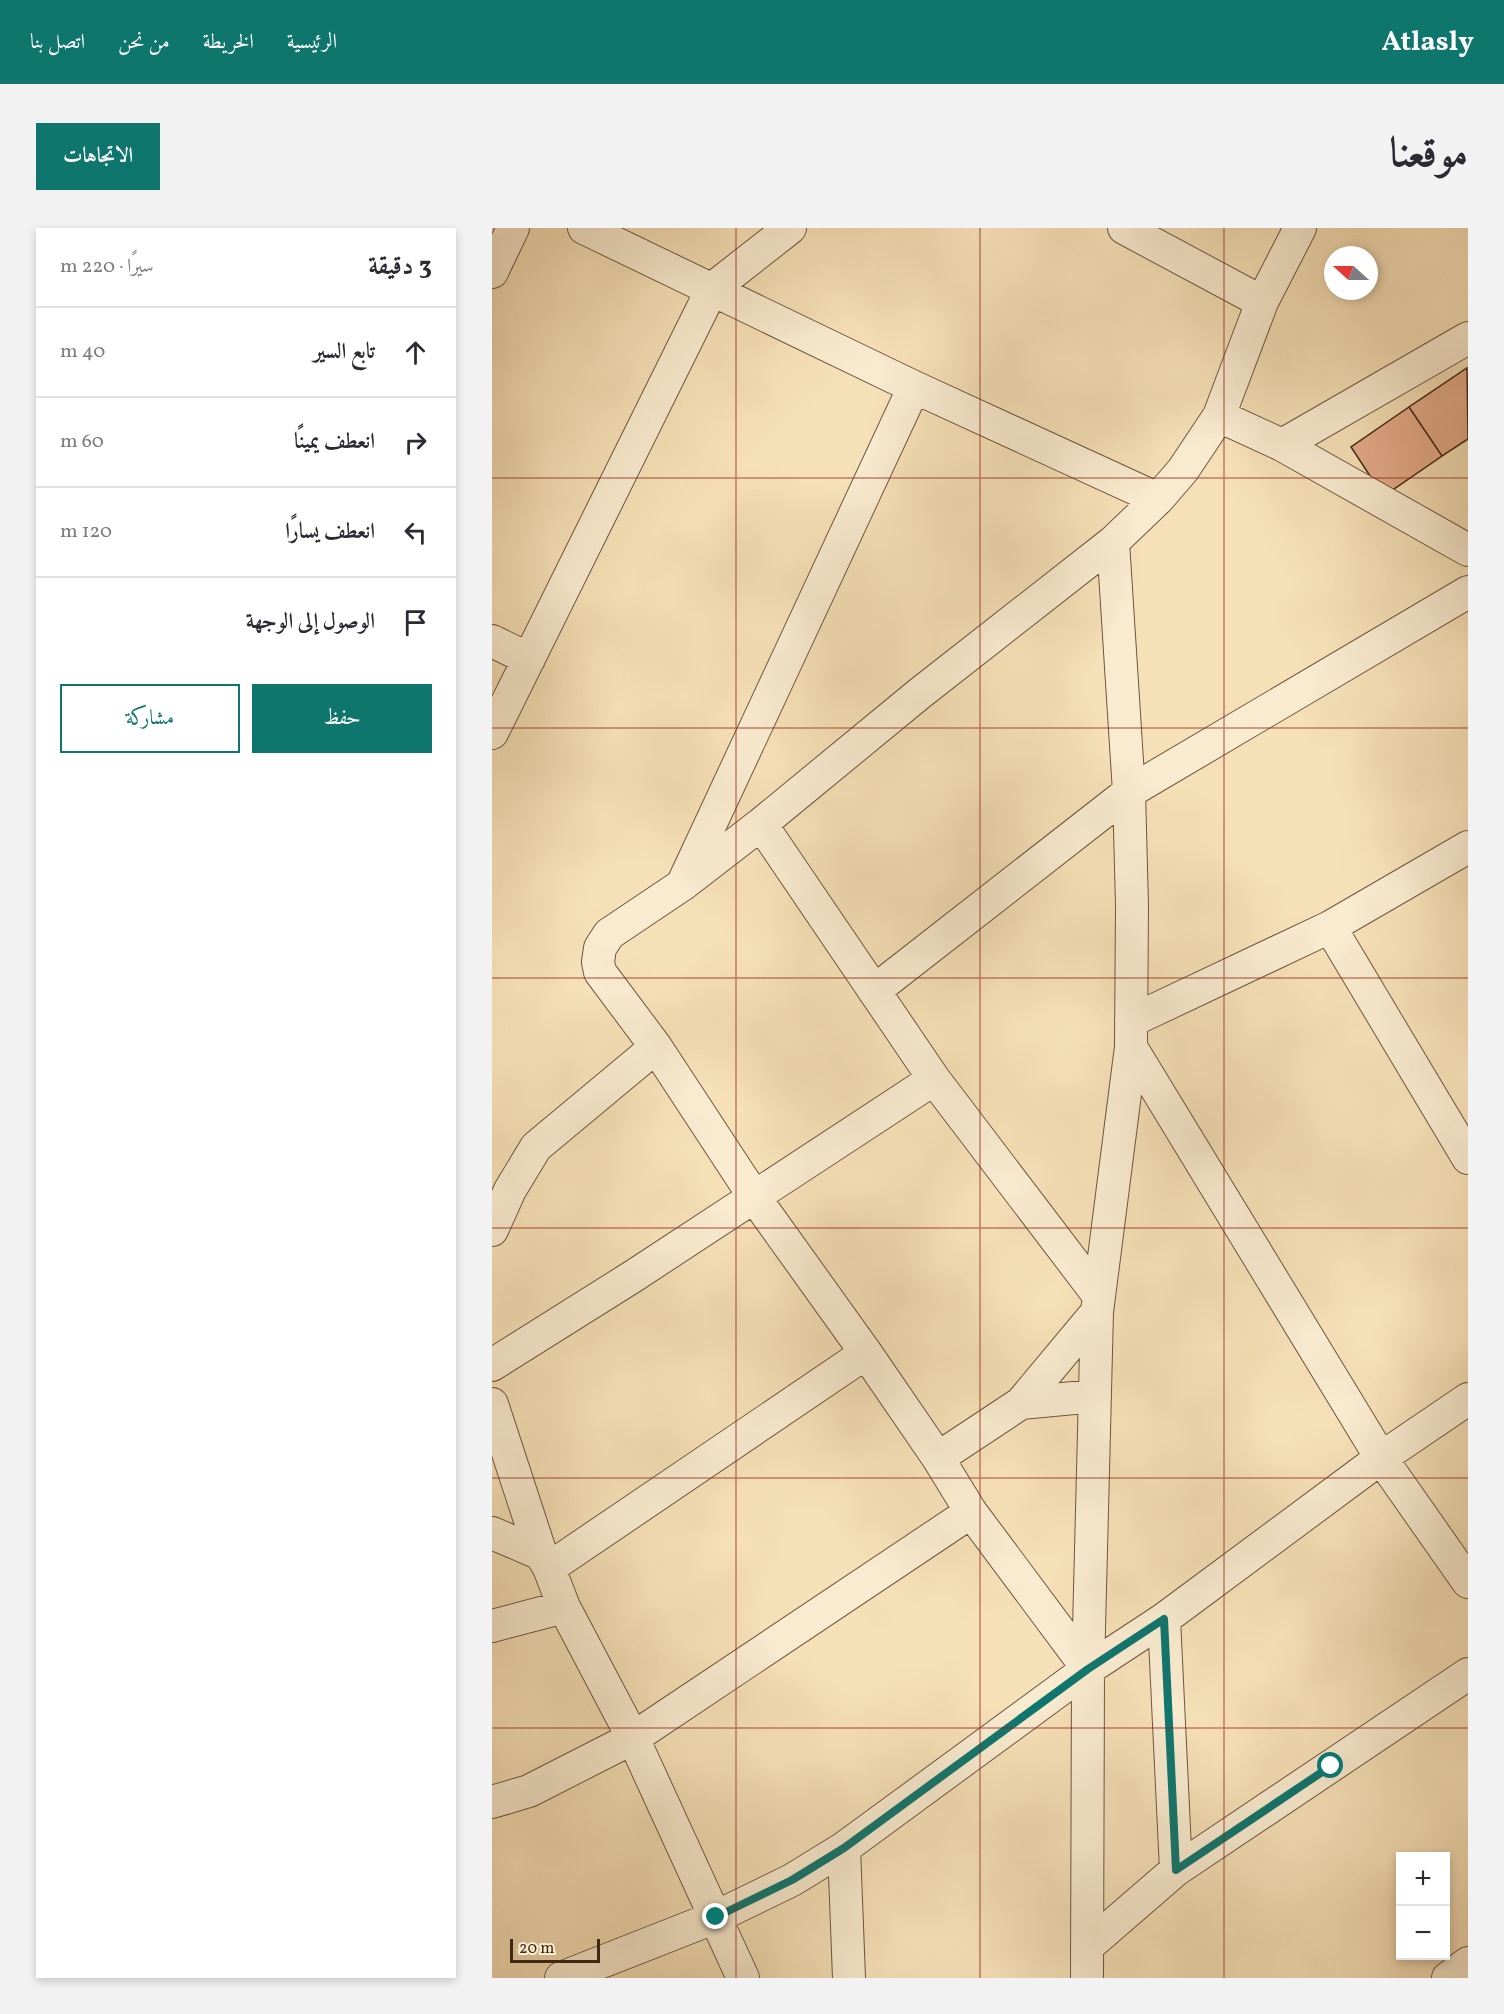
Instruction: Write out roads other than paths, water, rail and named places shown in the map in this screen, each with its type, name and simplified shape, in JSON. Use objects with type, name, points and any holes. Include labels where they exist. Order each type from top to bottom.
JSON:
[{"type":"street","points":[[492,272],[513,228]]},
{"type":"street","points":[[492,733],[712,289],[790,228]]},
{"type":"street","points":[[1124,228],[1262,302]]},
{"type":"street","points":[[1088,1669],[971,1512],[938,1458],[755,1198],[656,1047],[600,972],[598,962],[600,948],[609,934],[682,885],[761,824],[919,694],[1113,542],[1158,499],[1183,470],[1219,416],[1262,302],[1300,228]]},
{"type":"street","points":[[590,229],[914,387],[1158,499]]},
{"type":"street","points":[[1282,445],[1468,338]]},
{"type":"street","points":[[682,885],[914,387]]},
{"type":"street","points":[[1219,416],[1282,445],[1468,550]]},
{"type":"street","points":[[1087,1978],[1088,1669],[1098,1304],[1131,1034],[1132,905],[1129,792],[1113,542]]},
{"type":"street","points":[[874,991],[1129,792],[1468,592]]},
{"type":"street","points":[[492,641],[529,659]]},
{"type":"street","points":[[761,824],[934,1080],[1098,1304]]},
{"type":"street","points":[[1131,1034],[1330,927],[1468,847]]},
{"type":"street","points":[[1330,927],[1468,1158]]},
{"type":"street","points":[[1131,1034],[1380,1458],[1468,1582]]},
{"type":"street","points":[[492,1230],[510,1190],[536,1147],[656,1047]]},
{"type":"street","points":[[492,1365],[755,1198],[934,1080]]},
{"type":"street","points":[[938,1458],[1021,1403],[1098,1304]]},
{"type":"street","points":[[545,1561],[866,1353]]},
{"type":"street","points":[[1021,1403],[1095,1396]]},
{"type":"street","points":[[561,1978],[716,1917],[792,1880],[844,1848],[1088,1669],[1164,1619],[1380,1458],[1468,1399]]},
{"type":"street","points":[[492,1404],[545,1561],[564,1607],[633,1738],[743,1978]]},
{"type":"street","points":[[492,1802],[529,1791],[633,1738],[971,1512]]},
{"type":"street","points":[[492,1533],[545,1561]]},
{"type":"street","points":[[492,1626],[564,1607]]},
{"type":"street","points":[[1164,1619],[1176,1870]]},
{"type":"street","points":[[1087,1947],[1176,1870],[1468,1674]]},
{"type":"street","points":[[844,1848],[849,1978]]},
{"type":"street","points":[[1448,1978],[1468,1963]]}]
